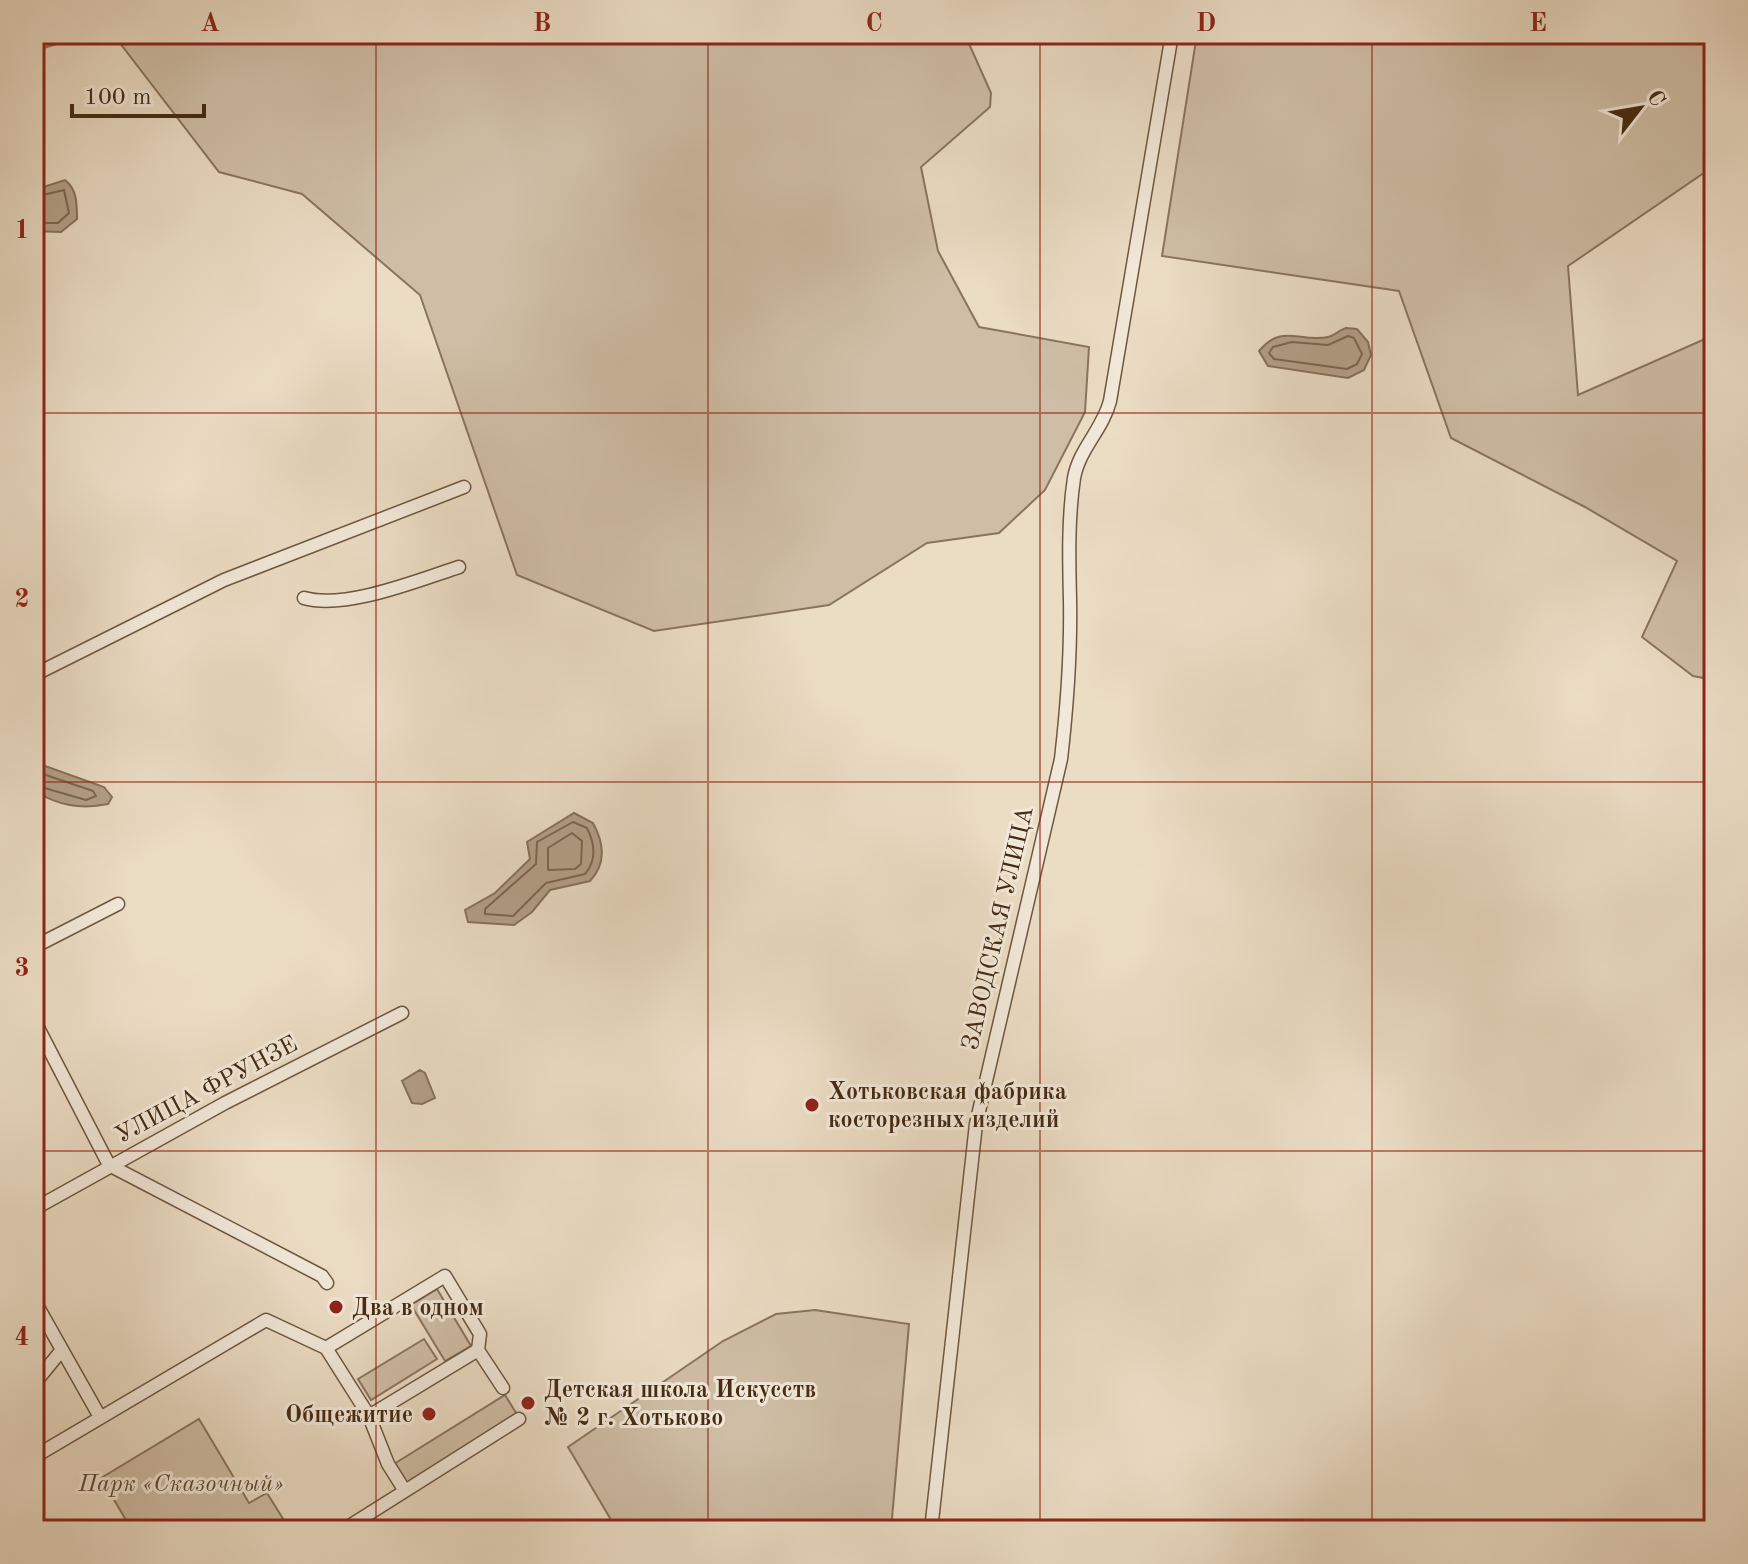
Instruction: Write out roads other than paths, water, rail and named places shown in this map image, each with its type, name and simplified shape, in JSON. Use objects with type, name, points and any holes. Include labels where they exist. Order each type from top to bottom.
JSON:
[{"type":"street","name":"ЗАВОДСКАЯ УЛИЦА","points":[[931,1530],[976,1124],[1061,759],[1067,699],[1069,537],[1075,476],[1107,413],[1172,34]]},
{"type":"street","points":[[34,675],[224,580],[464,487]]},
{"type":"street","points":[[304,598],[327,601],[398,586],[459,567]]},
{"type":"street","points":[[34,947],[118,904]]},
{"type":"street","name":"УЛИЦА ФРУНЗЕ","points":[[34,1209],[109,1165],[402,1013]]},
{"type":"street","points":[[34,1020],[109,1165],[322,1276],[327,1283]]},
{"type":"street","points":[[326,1348],[445,1276],[480,1334],[478,1350],[503,1388]]},
{"type":"street","points":[[34,1300],[100,1417]]},
{"type":"street","points":[[34,1457],[266,1320],[326,1348],[369,1416],[388,1464],[405,1491]]},
{"type":"street","points":[[369,1416],[478,1350]]},
{"type":"street","points":[[34,1384],[61,1351]]},
{"type":"street","points":[[343,1530],[519,1419]]},
{"type":"water","points":[[65,180],[74,192],[77,219],[61,232],[34,231],[34,190]]},
{"type":"water","points":[[1346,328],[1357,329],[1368,342],[1371,355],[1364,370],[1348,378],[1268,366],[1259,351],[1276,338],[1328,337]]},
{"type":"water","points":[[34,762],[104,787],[112,797],[108,804],[88,806],[61,803],[43,796],[34,791]]},
{"type":"water","points":[[574,813],[593,823],[599,838],[601,860],[590,881],[550,890],[532,912],[514,925],[468,922],[465,910],[495,893],[530,859],[527,842]]},
{"type":"water","points":[[420,1070],[425,1073],[435,1098],[422,1104],[412,1103],[402,1081]]},
{"type":"place","name":"Хотьковская фабрика косторезных изделий","points":[[812,1105]]},
{"type":"place","name":"Два в одном","points":[[336,1307]]},
{"type":"place","name":"Детская школа Искусств № 2 г. Хотьково","points":[[528,1403]]},
{"type":"place","name":"Общежитие","points":[[429,1414]]},
{"type":"park label","name":"Парк «Сказочный»","points":[[181,1483]]}]
